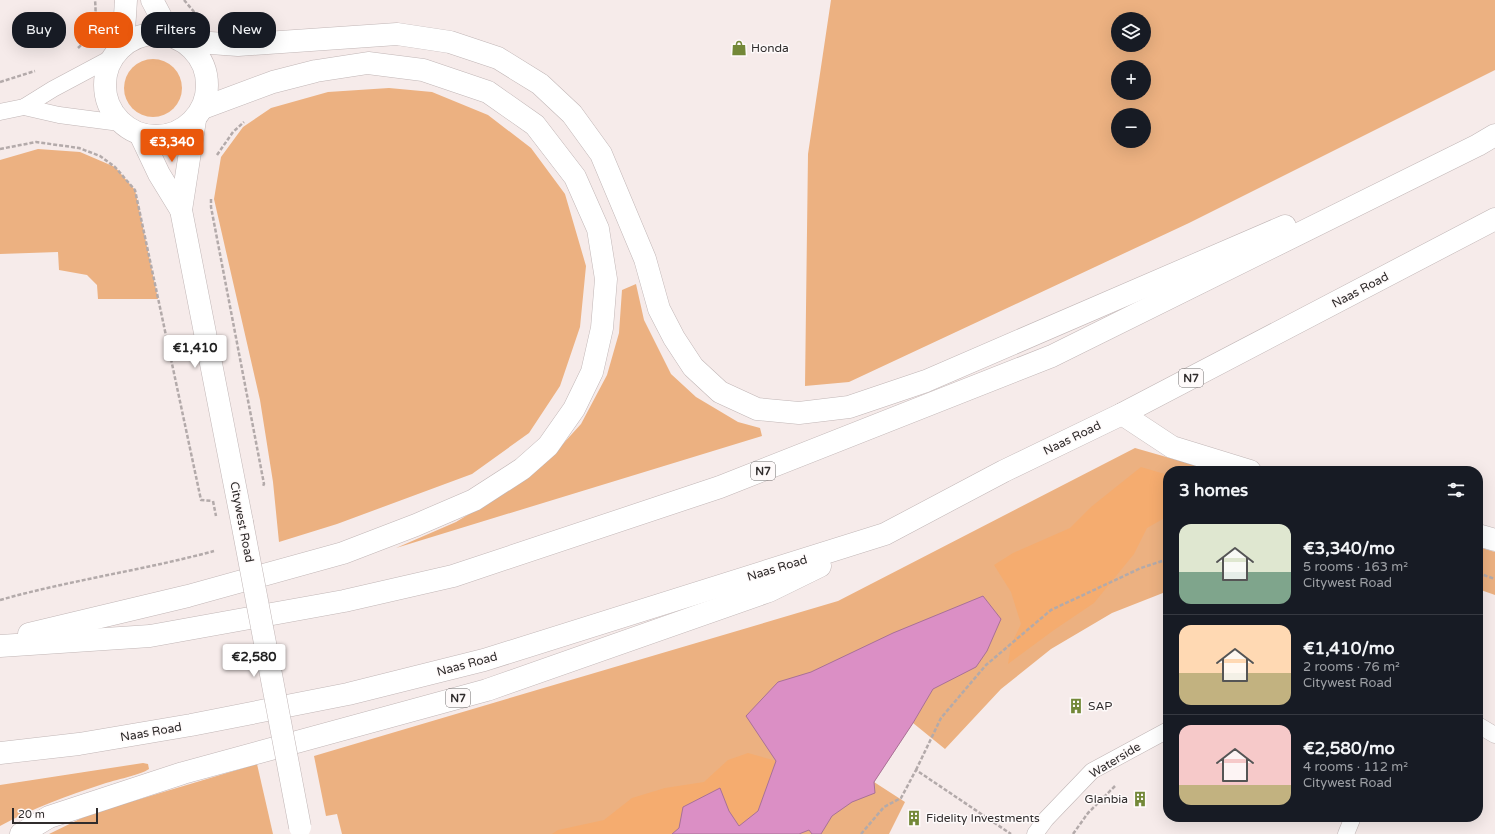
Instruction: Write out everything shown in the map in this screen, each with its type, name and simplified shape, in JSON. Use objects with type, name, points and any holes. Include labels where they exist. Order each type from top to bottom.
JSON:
[{"type":"main road","points":[[0,638],[26,635],[188,596],[343,553],[416,525],[474,500],[522,469],[548,446],[574,409],[592,372],[602,328],[606,279],[598,229],[575,178],[535,125],[488,92],[423,70],[368,63],[316,71],[273,82],[199,114],[183,130],[170,135],[154,137],[140,134],[129,129],[120,122],[112,111],[106,98],[105,84],[107,70],[118,51],[126,0]]},
{"type":"main road","points":[[152,0],[160,12]]},
{"type":"main road","name":"N7","points":[[210,42],[238,45],[398,34],[450,42],[498,58],[540,84],[572,114],[601,154],[645,259],[659,309],[674,338],[693,367],[720,392],[757,409],[799,413],[849,407],[926,381],[1236,246],[1486,140]]},
{"type":"main road","points":[[118,51],[137,37],[141,36]]},
{"type":"main road","points":[[191,48],[195,51],[203,64],[208,78],[207,94],[199,114]]},
{"type":"main road","name":"Citywest Road","points":[[181,210],[199,114]]},
{"type":"main road","name":"Citywest Road","points":[[140,134],[160,174],[181,210],[301,831]]},
{"type":"main road","name":"N7","points":[[0,646],[150,636],[352,599],[453,576],[720,487],[1052,356],[1486,140]]},
{"type":"main road","name":"Naas Road","points":[[0,753],[87,743],[192,725],[348,694],[484,660],[885,534],[1004,471],[1122,414],[1495,219]]},
{"type":"main road","points":[[1122,414],[1172,447],[1234,466]]},
{"type":"main road","name":"N7","points":[[21,834],[49,817],[183,773],[495,687],[769,591],[885,534]]},
{"type":"main road","points":[[1483,536],[1495,540]]},
{"type":"lane","points":[[0,112],[24,107],[118,51]]},
{"type":"lane","points":[[24,107],[59,115],[120,122]]},
{"type":"lane","points":[[1483,728],[1495,735]]},
{"type":"lane","name":"Waterside","points":[[1036,834],[1046,819],[1092,771],[1163,733]]},
{"type":"lane","points":[[1346,834],[1350,822]]},
{"type":"path","points":[[75,51],[86,40],[94,27],[96,10],[95,0]]},
{"type":"path","points":[[0,82],[36,71]]},
{"type":"path","points":[[217,156],[233,132],[250,118]]},
{"type":"path","points":[[0,149],[36,142],[79,148],[100,156],[115,167],[135,190],[201,500],[213,501]]},
{"type":"path","points":[[211,192],[211,207],[264,484],[260,490]]},
{"type":"path","points":[[0,600],[28,592],[182,560],[214,551]]},
{"type":"path","points":[[861,834],[884,807],[901,798],[941,718],[986,665],[1051,610],[1141,568],[1163,561]]},
{"type":"path","points":[[1483,575],[1495,579]]},
{"type":"path","points":[[916,770],[1011,834]]},
{"type":"shaded area","points":[[831,0],[1495,0],[1495,70],[1189,223],[849,382],[805,386],[808,154]]},
{"type":"shaded area","points":[[153,59],[164,61],[177,72],[180,77],[182,88],[180,99],[169,112],[164,115],[153,117],[142,115],[129,104],[126,99],[124,88],[126,77],[137,64],[142,61]]},
{"type":"shaded area","points":[[389,88],[432,92],[488,115],[531,148],[565,194],[586,266],[580,327],[560,386],[529,433],[472,474],[337,524],[279,542],[273,482],[260,400],[214,199],[221,157],[243,127],[271,108],[328,92]]},
{"type":"shaded area","points":[[38,149],[80,152],[115,167],[135,190],[158,299],[98,299],[97,285],[87,275],[59,270],[58,252],[0,254],[0,160]]},
{"type":"shaded area","points":[[636,284],[644,320],[671,374],[696,397],[738,422],[760,428],[762,436],[396,548],[456,522],[525,480],[551,457],[581,424],[607,375],[619,333],[622,290]]},
{"type":"shaded area","points":[[1135,448],[1198,466],[1163,466],[1163,593],[1112,613],[1051,649],[1001,689],[945,749],[913,723],[874,782],[905,802],[889,834],[342,834],[337,814],[326,816],[314,756],[838,601]]},
{"type":"shaded area","points":[[1141,467],[1163,474],[1163,519],[1147,528],[1134,554],[1094,603],[1008,664],[1011,645],[1021,624],[1011,592],[994,565],[1013,553],[1070,528],[1091,507]]},
{"type":"shaded area","points":[[1483,548],[1495,552],[1495,595],[1483,591]]},
{"type":"shaded area","points":[[983,596],[1001,619],[987,651],[976,667],[933,689],[913,723],[874,782],[875,793],[852,802],[832,816],[821,834],[812,834],[809,830],[799,834],[672,834],[679,828],[683,807],[720,788],[729,811],[739,826],[758,811],[776,761],[746,716],[778,682],[811,672],[893,633]]},
{"type":"shaded area","points":[[748,753],[776,761],[758,811],[739,827],[729,811],[720,789],[683,807],[679,828],[672,834],[552,834],[558,830],[604,820],[632,798],[665,788],[704,782],[728,760]]},
{"type":"shaded area","points":[[143,763],[148,764],[149,769],[76,793],[0,826],[0,785]]},
{"type":"shaded area","points":[[257,764],[273,834],[49,834],[90,814]]},
{"type":"place","name":"Honda","points":[[739,48]]},
{"type":"place","name":"SAP","points":[[1076,706]]},
{"type":"place","name":"Glanbia","points":[[1140,799]]},
{"type":"place","name":"Fidelity Investments","points":[[914,818]]}]
